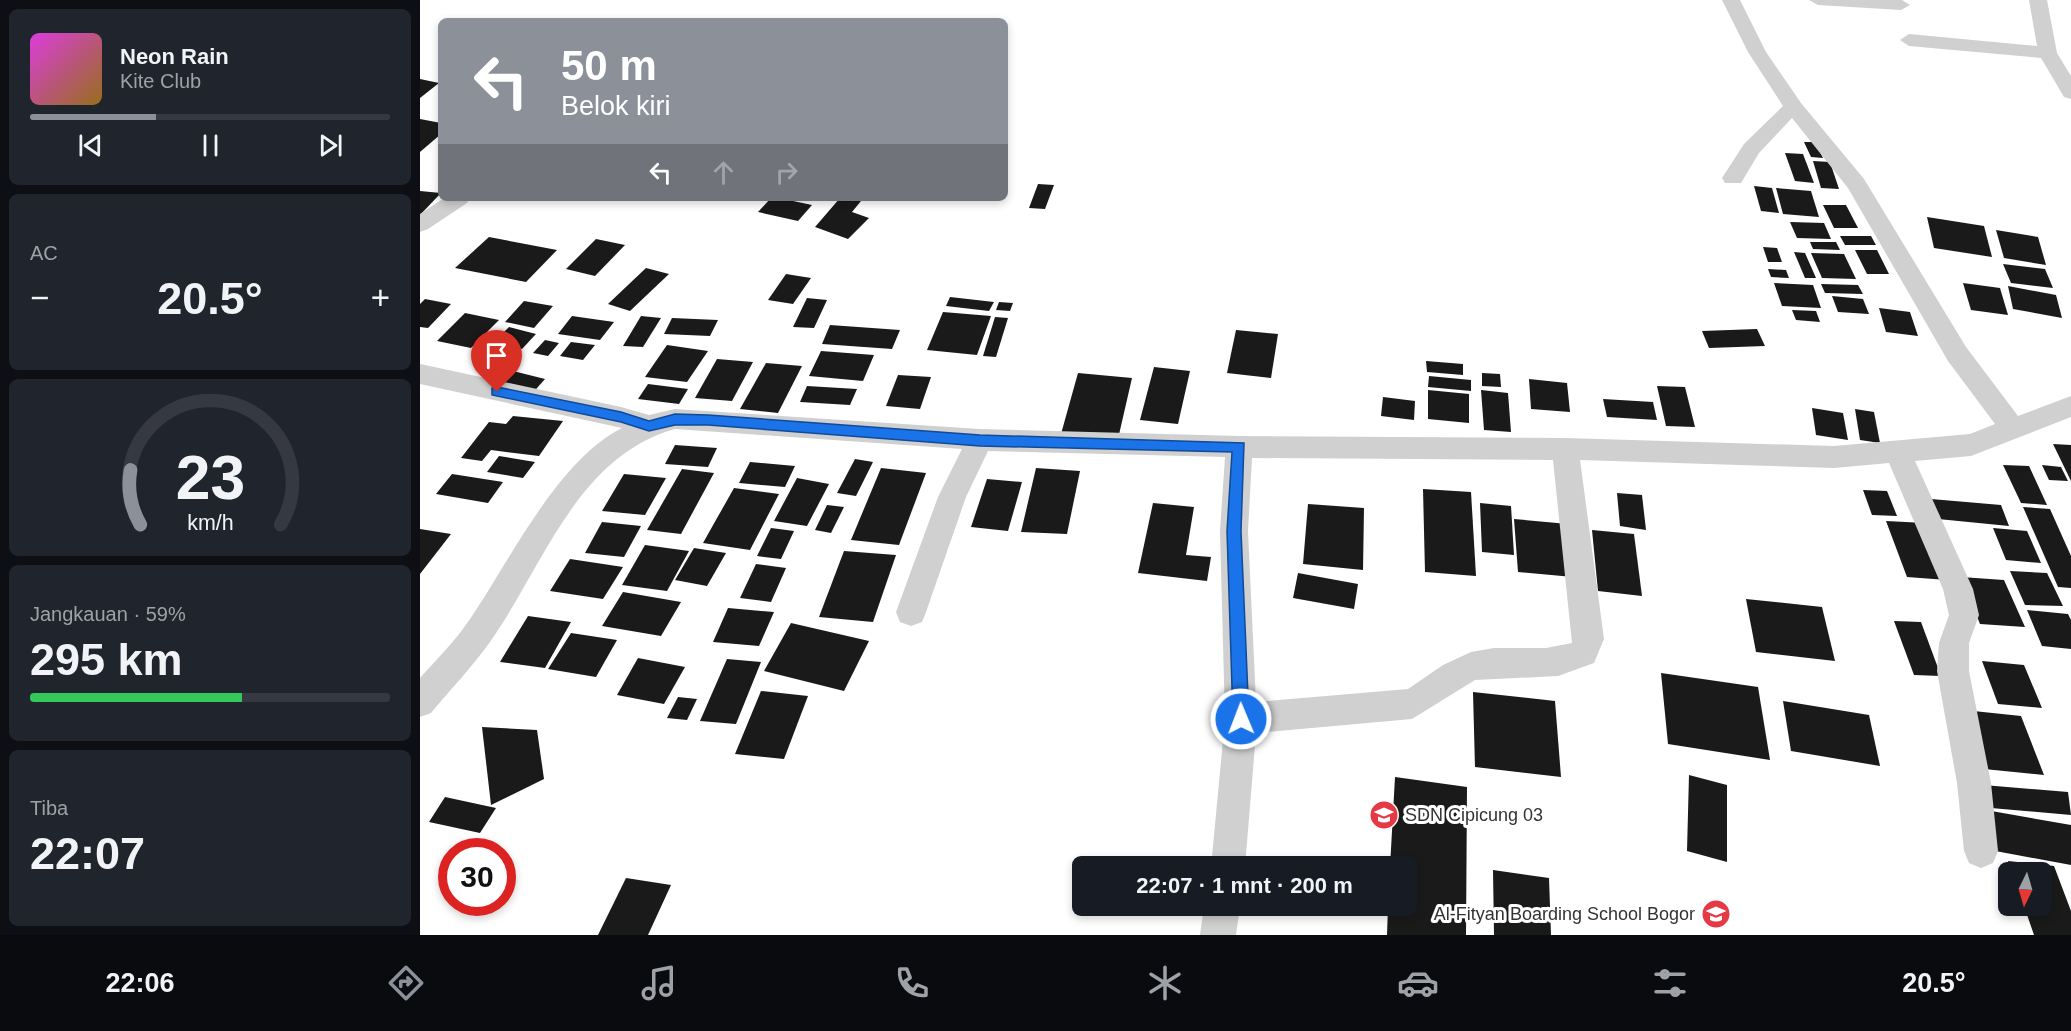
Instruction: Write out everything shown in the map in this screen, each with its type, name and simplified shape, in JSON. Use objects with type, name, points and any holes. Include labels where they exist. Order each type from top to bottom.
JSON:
[{"type":"street","points":[[1731,0],[1757,52],[1794,107],[1856,184],[1958,354],[2013,428]]},
{"type":"street","points":[[1818,0],[1901,5]]},
{"type":"street","points":[[2038,0],[2048,53],[2071,93]]},
{"type":"street","points":[[1909,40],[2048,53]]},
{"type":"street","points":[[1732,178],[1738,165],[1777,120],[1794,107]]},
{"type":"street","points":[[420,224],[454,201]]},
{"type":"street","points":[[420,374],[621,417],[649,426]]},
{"type":"street","points":[[420,702],[478,633],[559,506],[587,469],[618,442],[649,426],[675,419],[980,441],[1239,447],[1565,450],[1834,457],[1971,445],[2071,406]]},
{"type":"street","points":[[911,612],[952,497],[980,441]]},
{"type":"street","points":[[1229,856],[1241,719],[1234,531],[1239,447]]},
{"type":"street","points":[[1241,719],[1412,704],[1435,692],[1454,675],[1480,664],[1557,662],[1583,653],[1589,639],[1565,450]]},
{"type":"street","points":[[1898,452],[1958,589],[1964,615],[1952,651],[1953,671],[1974,783],[1981,851]]},
{"type":"street","points":[[1218,935],[1221,916]]},
{"type":"building","points":[[420,79],[438,83],[438,84],[420,98]]},
{"type":"building","points":[[420,119],[438,122],[438,137],[420,152]]},
{"type":"building","points":[[1804,142],[1815,142],[1823,158],[1811,157]]},
{"type":"building","points":[[1785,153],[1803,154],[1814,183],[1795,181]]},
{"type":"building","points":[[1813,161],[1830,162],[1839,189],[1821,188]]},
{"type":"building","points":[[1038,184],[1054,185],[1045,209],[1029,208]]},
{"type":"building","points":[[1754,186],[1772,188],[1779,213],[1761,211]]},
{"type":"building","points":[[1776,188],[1811,191],[1819,217],[1783,214]]},
{"type":"building","points":[[420,191],[438,193],[438,196],[420,215]]},
{"type":"building","points":[[768,201],[793,201],[812,205],[798,221],[758,212]]},
{"type":"building","points":[[837,201],[861,201],[852,212],[869,218],[848,239],[815,227]]},
{"type":"building","points":[[1823,205],[1846,205],[1858,228],[1834,228]]},
{"type":"building","points":[[1927,217],[1984,226],[1992,257],[1934,248]]},
{"type":"building","points":[[1790,222],[1824,223],[1831,239],[1797,238]]},
{"type":"building","points":[[1996,230],[2038,237],[2046,265],[2004,258]]},
{"type":"building","points":[[1840,236],[1871,236],[1876,245],[1845,245]]},
{"type":"building","points":[[489,237],[557,250],[526,282],[455,268]]},
{"type":"building","points":[[596,239],[625,245],[595,276],[566,269]]},
{"type":"building","points":[[1810,242],[1836,242],[1840,250],[1813,249]]},
{"type":"building","points":[[1763,247],[1777,248],[1782,262],[1768,262]]},
{"type":"building","points":[[1855,250],[1877,250],[1889,274],[1867,274]]},
{"type":"building","points":[[1794,252],[1805,253],[1816,278],[1805,278]]},
{"type":"building","points":[[1811,253],[1844,254],[1856,279],[1822,278]]},
{"type":"building","points":[[2003,264],[2045,269],[2053,288],[2011,283]]},
{"type":"building","points":[[646,268],[669,274],[630,311],[608,304]]},
{"type":"building","points":[[1768,269],[1786,270],[1789,278],[1771,277]]},
{"type":"building","points":[[786,274],[811,278],[793,304],[768,300]]},
{"type":"building","points":[[1774,283],[1813,285],[1821,308],[1782,306]]},
{"type":"building","points":[[1963,283],[2000,288],[2008,315],[1971,310]]},
{"type":"building","points":[[1821,284],[1858,285],[1863,294],[1825,293]]},
{"type":"building","points":[[2008,286],[2056,295],[2062,318],[2013,309]]},
{"type":"building","points":[[1832,296],[1863,299],[1869,314],[1838,312]]},
{"type":"building","points":[[950,297],[994,302],[989,311],[946,306]]},
{"type":"building","points":[[807,298],[827,300],[814,328],[793,327]]},
{"type":"building","points":[[425,299],[451,304],[428,328],[420,327],[420,304]]},
{"type":"building","points":[[524,301],[553,306],[534,328],[505,322]]},
{"type":"building","points":[[999,302],[1013,303],[1010,311],[996,310]]},
{"type":"building","points":[[1879,308],[1910,312],[1918,336],[1886,332]]},
{"type":"building","points":[[1792,310],[1816,311],[1820,322],[1796,320]]},
{"type":"building","points":[[943,312],[991,316],[977,355],[927,350]]},
{"type":"building","points":[[465,313],[499,320],[471,348],[437,341]]},
{"type":"building","points":[[572,316],[614,322],[600,340],[558,334]]},
{"type":"building","points":[[641,316],[661,318],[643,347],[623,346]]},
{"type":"building","points":[[995,317],[1008,318],[996,357],[983,356]]},
{"type":"building","points":[[672,318],[718,320],[710,336],[664,334]]},
{"type":"building","points":[[830,325],[900,330],[892,349],[822,344]]},
{"type":"building","points":[[509,327],[536,334],[522,349],[493,343]]},
{"type":"building","points":[[1757,329],[1765,346],[1709,348],[1702,331]]},
{"type":"building","points":[[1236,330],[1278,334],[1271,378],[1227,373]]},
{"type":"building","points":[[545,340],[559,343],[548,356],[533,353]]},
{"type":"building","points":[[571,342],[595,345],[583,360],[560,356]]},
{"type":"building","points":[[667,345],[708,351],[687,382],[645,377]]},
{"type":"building","points":[[821,351],[874,355],[863,381],[809,376]]},
{"type":"building","points":[[717,359],[753,362],[732,401],[695,398]]},
{"type":"building","points":[[1426,361],[1463,364],[1463,375],[1427,372]]},
{"type":"building","points":[[766,363],[802,366],[778,413],[740,409]]},
{"type":"building","points":[[1154,367],[1190,371],[1178,424],[1140,420]]},
{"type":"building","points":[[513,371],[545,379],[530,396],[497,388]]},
{"type":"building","points":[[1078,373],[1132,378],[1118,439],[1061,434]]},
{"type":"building","points":[[1482,373],[1500,374],[1501,387],[1482,386]]},
{"type":"building","points":[[898,375],[931,377],[920,409],[886,406]]},
{"type":"building","points":[[1429,376],[1471,380],[1471,391],[1428,387]]},
{"type":"building","points":[[1529,379],[1567,383],[1570,412],[1531,409]]},
{"type":"building","points":[[648,384],[688,389],[679,404],[638,399]]},
{"type":"building","points":[[807,386],[857,389],[850,405],[800,402]]},
{"type":"building","points":[[1657,386],[1685,387],[1695,427],[1666,426]]},
{"type":"building","points":[[1428,390],[1469,394],[1469,423],[1428,419]]},
{"type":"building","points":[[1481,390],[1508,393],[1511,432],[1484,430]]},
{"type":"building","points":[[1383,397],[1415,401],[1414,420],[1381,416]]},
{"type":"building","points":[[1603,399],[1653,402],[1657,420],[1607,417]]},
{"type":"building","points":[[1812,408],[1843,413],[1848,440],[1816,435]]},
{"type":"building","points":[[1855,409],[1874,412],[1880,443],[1860,440]]},
{"type":"building","points":[[513,416],[563,421],[539,456],[491,450],[482,461],[461,458],[489,422],[506,424]]},
{"type":"building","points":[[2053,444],[2071,445],[2071,481]]},
{"type":"building","points":[[675,445],[717,448],[708,467],[665,464]]},
{"type":"building","points":[[499,456],[535,462],[523,478],[487,472]]},
{"type":"building","points":[[855,459],[873,462],[856,496],[837,493]]},
{"type":"building","points":[[750,462],[795,466],[785,487],[739,483]]},
{"type":"building","points":[[2003,465],[2029,466],[2047,505],[2021,503]]},
{"type":"building","points":[[2042,465],[2061,467],[2068,481],[2049,480]]},
{"type":"building","points":[[881,468],[926,473],[899,545],[851,540]]},
{"type":"building","points":[[1036,468],[1080,471],[1067,534],[1021,532]]},
{"type":"building","points":[[682,469],[714,473],[681,534],[647,530]]},
{"type":"building","points":[[452,474],[503,482],[488,503],[436,494]]},
{"type":"building","points":[[624,474],[666,478],[645,515],[602,511]]},
{"type":"building","points":[[797,478],[829,484],[807,526],[774,521]]},
{"type":"building","points":[[987,479],[1022,482],[1008,531],[971,527]]},
{"type":"building","points":[[734,488],[779,494],[750,550],[703,543]]},
{"type":"building","points":[[1423,489],[1471,492],[1476,576],[1425,572]]},
{"type":"building","points":[[1863,490],[1887,491],[1897,516],[1872,515]]},
{"type":"building","points":[[1617,493],[1642,495],[1646,530],[1620,526]]},
{"type":"building","points":[[1931,499],[2001,505],[2009,526],[1938,519]]},
{"type":"building","points":[[1153,503],[1194,507],[1186,555],[1211,557],[1207,581],[1138,573]]},
{"type":"building","points":[[1480,503],[1511,506],[1514,555],[1482,552]]},
{"type":"building","points":[[1308,504],[1364,508],[1363,570],[1303,564]]},
{"type":"building","points":[[827,505],[844,507],[831,533],[815,530]]},
{"type":"building","points":[[2023,507],[2050,509],[2071,556],[2071,588],[2058,587]]},
{"type":"building","points":[[1514,519],[1568,524],[1573,577],[1518,572]]},
{"type":"building","points":[[1886,521],[1925,523],[1947,580],[1907,577]]},
{"type":"building","points":[[602,522],[641,526],[624,557],[585,553]]},
{"type":"building","points":[[771,528],[794,531],[781,559],[757,556]]},
{"type":"building","points":[[1993,528],[2027,531],[2041,563],[2006,560]]},
{"type":"building","points":[[420,529],[451,534],[420,574]]},
{"type":"building","points":[[1592,530],[1634,534],[1642,596],[1598,591]]},
{"type":"building","points":[[645,545],[689,551],[667,591],[622,585]]},
{"type":"building","points":[[694,548],[726,553],[707,586],[675,580]]},
{"type":"building","points":[[844,551],[896,555],[873,622],[819,617]]},
{"type":"building","points":[[570,559],[623,567],[603,599],[550,591]]},
{"type":"building","points":[[756,564],[786,568],[771,602],[740,598]]},
{"type":"building","points":[[2010,571],[2047,573],[2063,606],[2025,605]]},
{"type":"building","points":[[1298,573],[1358,584],[1354,609],[1293,598]]},
{"type":"building","points":[[1961,577],[2004,580],[2025,627],[1980,624]]},
{"type":"building","points":[[623,592],[681,602],[661,636],[602,626]]},
{"type":"building","points":[[1746,599],[1822,607],[1835,661],[1756,652]]},
{"type":"building","points":[[728,608],[774,612],[759,646],[713,642]]},
{"type":"building","points":[[2027,610],[2068,614],[2071,620],[2071,649],[2042,646]]},
{"type":"building","points":[[528,616],[571,622],[545,668],[500,662]]},
{"type":"building","points":[[1894,621],[1921,622],[1941,676],[1914,675]]},
{"type":"building","points":[[791,623],[869,641],[844,691],[764,671]]},
{"type":"building","points":[[571,633],[617,640],[596,677],[548,669]]},
{"type":"building","points":[[638,658],[685,667],[664,704],[617,695]]},
{"type":"building","points":[[727,659],[761,662],[736,724],[700,721]]},
{"type":"building","points":[[1982,661],[2024,665],[2042,708],[1998,704]]},
{"type":"building","points":[[1661,673],[1758,687],[1770,760],[1668,744]]},
{"type":"building","points":[[761,691],[808,696],[784,759],[735,754]]},
{"type":"building","points":[[1473,692],[1555,701],[1561,777],[1475,767]]},
{"type":"building","points":[[678,697],[697,699],[687,720],[667,718]]},
{"type":"building","points":[[1783,701],[1869,715],[1880,766],[1791,751]]},
{"type":"building","points":[[1964,710],[2021,716],[2044,775],[1984,769]]},
{"type":"building","points":[[482,727],[537,730],[544,779],[491,805]]},
{"type":"building","points":[[1689,775],[1727,785],[1727,862],[1687,851]]},
{"type":"building","points":[[1395,777],[1467,787],[1466,935],[1387,935],[1388,916],[1417,916],[1417,856],[1391,856]]},
{"type":"building","points":[[1983,785],[2068,792],[2071,815],[1991,808]]},
{"type":"building","points":[[445,797],[496,808],[480,833],[429,822]]},
{"type":"building","points":[[1980,809],[2071,825],[2071,865],[1990,850]]},
{"type":"building","points":[[2052,866],[2054,866],[2071,911],[2071,935],[2034,935],[2027,916],[2052,916]]},
{"type":"building","points":[[1493,870],[1549,878],[1551,935],[1494,935]]},
{"type":"building","points":[[626,878],[671,885],[648,935],[598,935]]},
{"type":"place","name":"SDN Cipicung 03","points":[[1384,815]]},
{"type":"place","name":"Al-Fityan Boarding School Bogor","points":[[1716,914]]},
{"type":"route","points":[[497,392],[621,417],[649,426],[675,419],[708,420],[980,441],[1239,447],[1234,531],[1240,632],[1241,719]]}]
